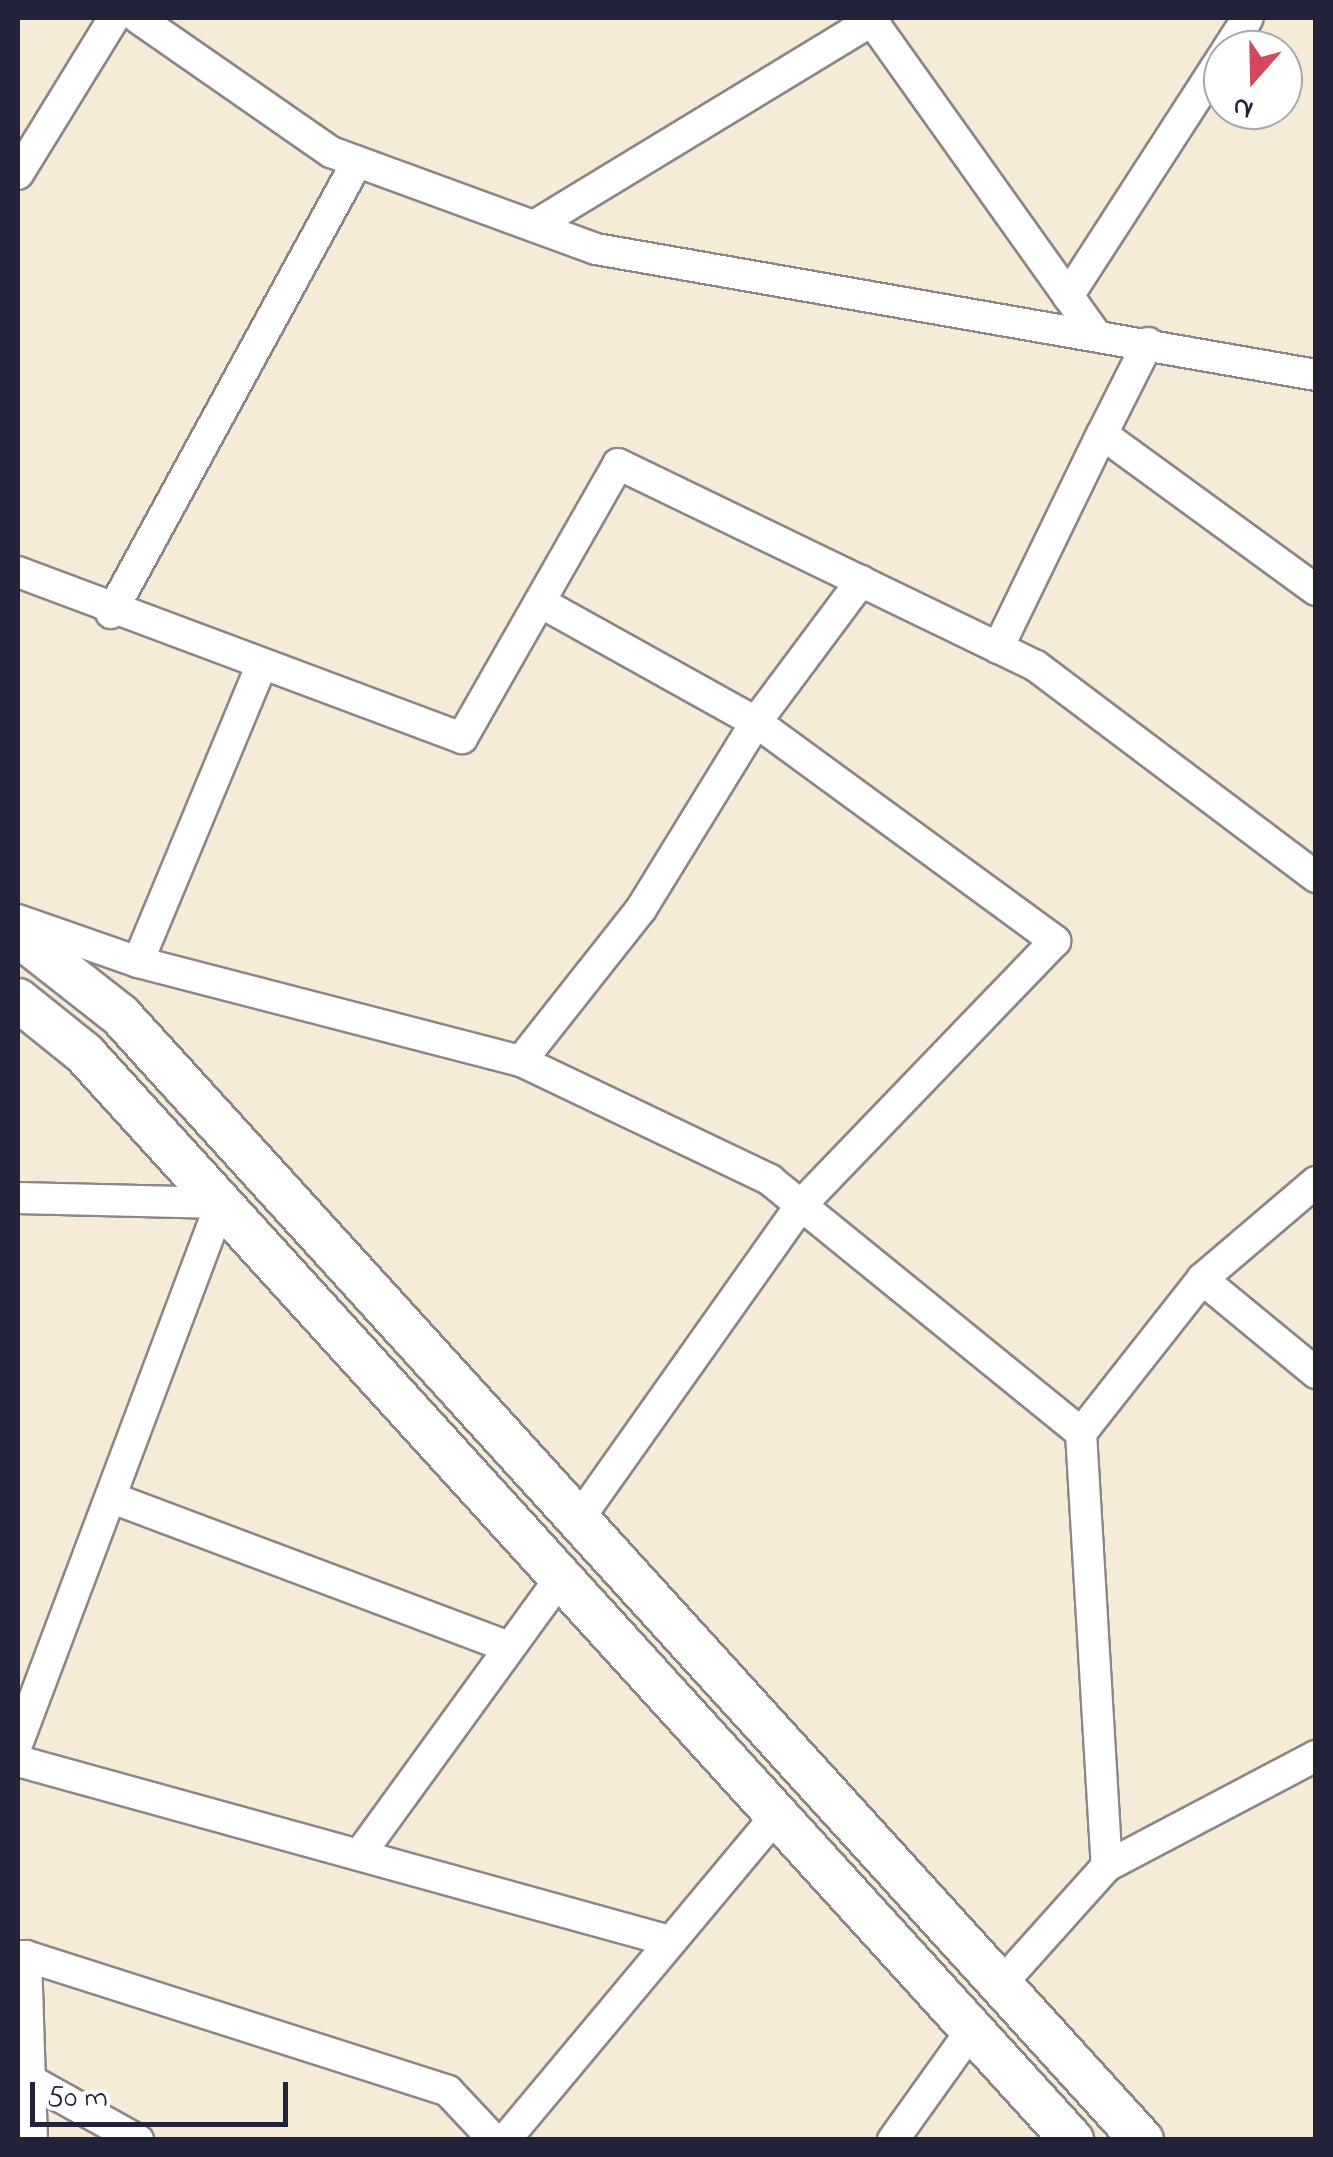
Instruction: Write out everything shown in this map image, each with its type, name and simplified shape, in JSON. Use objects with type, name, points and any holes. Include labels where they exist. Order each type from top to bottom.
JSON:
[{"type":"street","points":[[18,174],[114,18]]},
{"type":"street","points":[[138,18],[357,162],[596,249],[1094,332],[1316,375]]},
{"type":"street","points":[[534,226],[873,19],[1094,332]]},
{"type":"street","points":[[1068,296],[1203,87]]},
{"type":"street","points":[[112,614],[357,162]]},
{"type":"street","points":[[998,648],[1148,343]]},
{"type":"street","points":[[1102,434],[1316,590]]},
{"type":"street","points":[[18,572],[112,614],[462,738],[618,464],[1036,666],[1316,876]]},
{"type":"street","points":[[520,1060],[641,909],[756,722],[860,581]]},
{"type":"street","points":[[540,602],[756,722],[1055,941],[801,1205],[579,1519]]},
{"type":"street","points":[[138,962],[261,666]]},
{"type":"street","points":[[18,920],[138,962],[520,1060],[770,1180],[1082,1433]]},
{"type":"street","points":[[18,935],[120,1015],[1142,2140]]},
{"type":"street","points":[[18,1000],[84,1053],[1072,2140]]},
{"type":"street","points":[[1108,1866],[1082,1433],[1202,1280],[1316,1182]]},
{"type":"street","points":[[18,1198],[221,1203]]},
{"type":"street","points":[[18,1742],[115,1500],[221,1203]]},
{"type":"street","points":[[1202,1280],[1316,1373]]},
{"type":"street","points":[[115,1500],[506,1646]]},
{"type":"street","points":[[360,1854],[506,1646],[561,1576]]},
{"type":"street","points":[[1002,1983],[1108,1866],[1316,1756]]},
{"type":"street","points":[[18,1762],[666,1940]]},
{"type":"street","points":[[505,2140],[666,1940],[778,1814]]},
{"type":"street","points":[[32,2140],[22,1956],[448,2091],[494,2140]]},
{"type":"street","points":[[893,2140],[971,2031]]},
{"type":"street","points":[[30,2080],[138,2140]]}]
